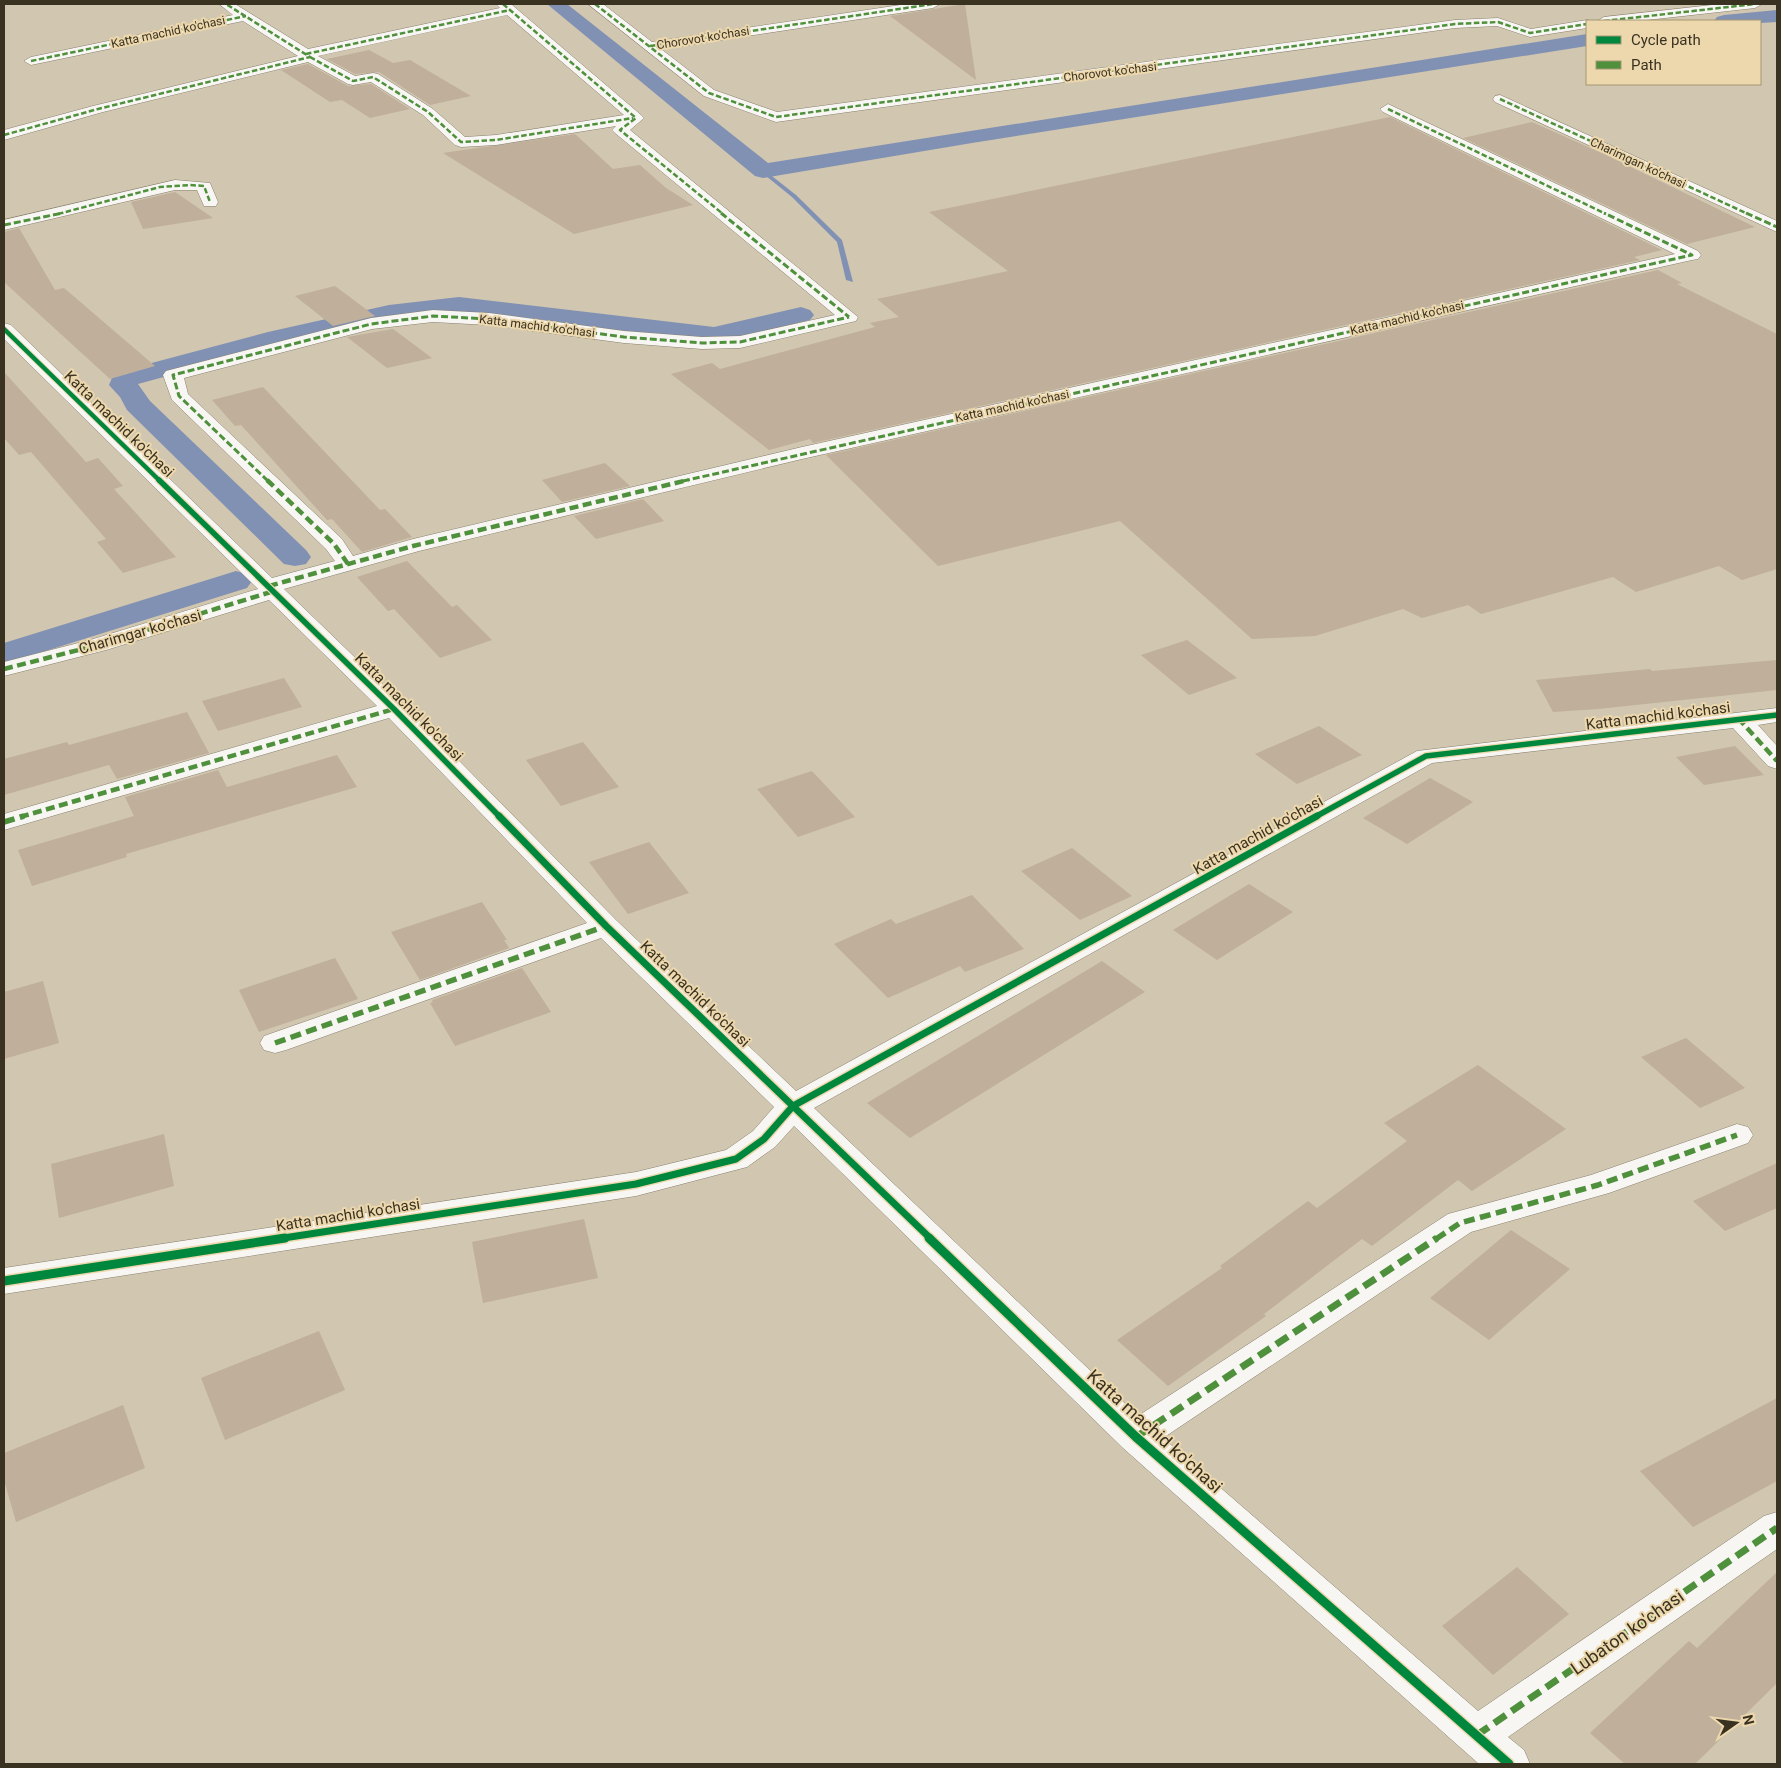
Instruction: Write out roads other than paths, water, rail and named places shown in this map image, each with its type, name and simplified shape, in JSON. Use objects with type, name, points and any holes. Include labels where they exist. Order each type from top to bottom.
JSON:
[{"type":"street","name":"Katta machid ko'chasi","points":[[226,4],[353,81],[373,77],[428,112],[460,142],[496,140],[636,118]]},
{"type":"street","name":"Chorovot ko'chasi","points":[[595,4],[709,93],[776,117],[1478,21],[1498,22],[1530,33],[1586,24]]},
{"type":"street","name":"Chorovot ko'chasi","points":[[650,46],[933,4]]},
{"type":"street","points":[[1613,20],[1755,4]]},
{"type":"street","points":[[4,135],[308,55],[506,7],[636,118]]},
{"type":"street","name":"Katta machid ko'chasi","points":[[31,61],[246,16]]},
{"type":"street","name":"Charimgan ko'chasi","points":[[1500,99],[1777,227]]},
{"type":"street","name":"Katta machid ko'chasi","points":[[272,589],[348,564],[413,546],[802,452],[1692,255],[1388,108]]},
{"type":"street","name":"Katta machid ko'chasi","points":[[348,564],[334,544],[179,396],[173,375],[371,324],[433,316],[489,319],[624,337],[702,343],[740,342],[849,317],[620,130],[636,118]]},
{"type":"street","points":[[4,225],[87,207],[162,187],[193,184],[204,186],[210,202]]},
{"type":"street","name":"Katta machid ko'chasi","points":[[4,329],[394,709],[606,926],[1136,1437],[1509,1764]]},
{"type":"street","name":"Charimgar ko'chasi","points":[[4,669],[98,645],[272,589]]},
{"type":"street","name":"Katta machid ko'chasi","points":[[4,822],[394,709]]},
{"type":"street","name":"Katta machid ko'chasi","points":[[4,1281],[636,1184],[736,1159],[764,1139],[793,1106],[1426,756],[1738,718],[1777,716]]},
{"type":"street","points":[[1738,718],[1777,761]]},
{"type":"street","points":[[275,1043],[606,926]]},
{"type":"street","points":[[1136,1437],[1460,1223],[1598,1185],[1737,1134]]},
{"type":"street","name":"Lubaton ko'chasi","points":[[1477,1735],[1777,1528]]},
{"type":"waterway","points":[[556,4],[763,171],[972,136],[1586,40]]},
{"type":"waterway","points":[[1735,20],[1777,16]]},
{"type":"waterway","points":[[763,171],[794,196],[840,241],[850,280]]},
{"type":"waterway","points":[[295,557],[137,404],[133,394],[123,385],[124,379],[268,340],[389,313],[459,305],[714,335],[801,315]]},
{"type":"waterway","points":[[4,654],[236,581]]}]
